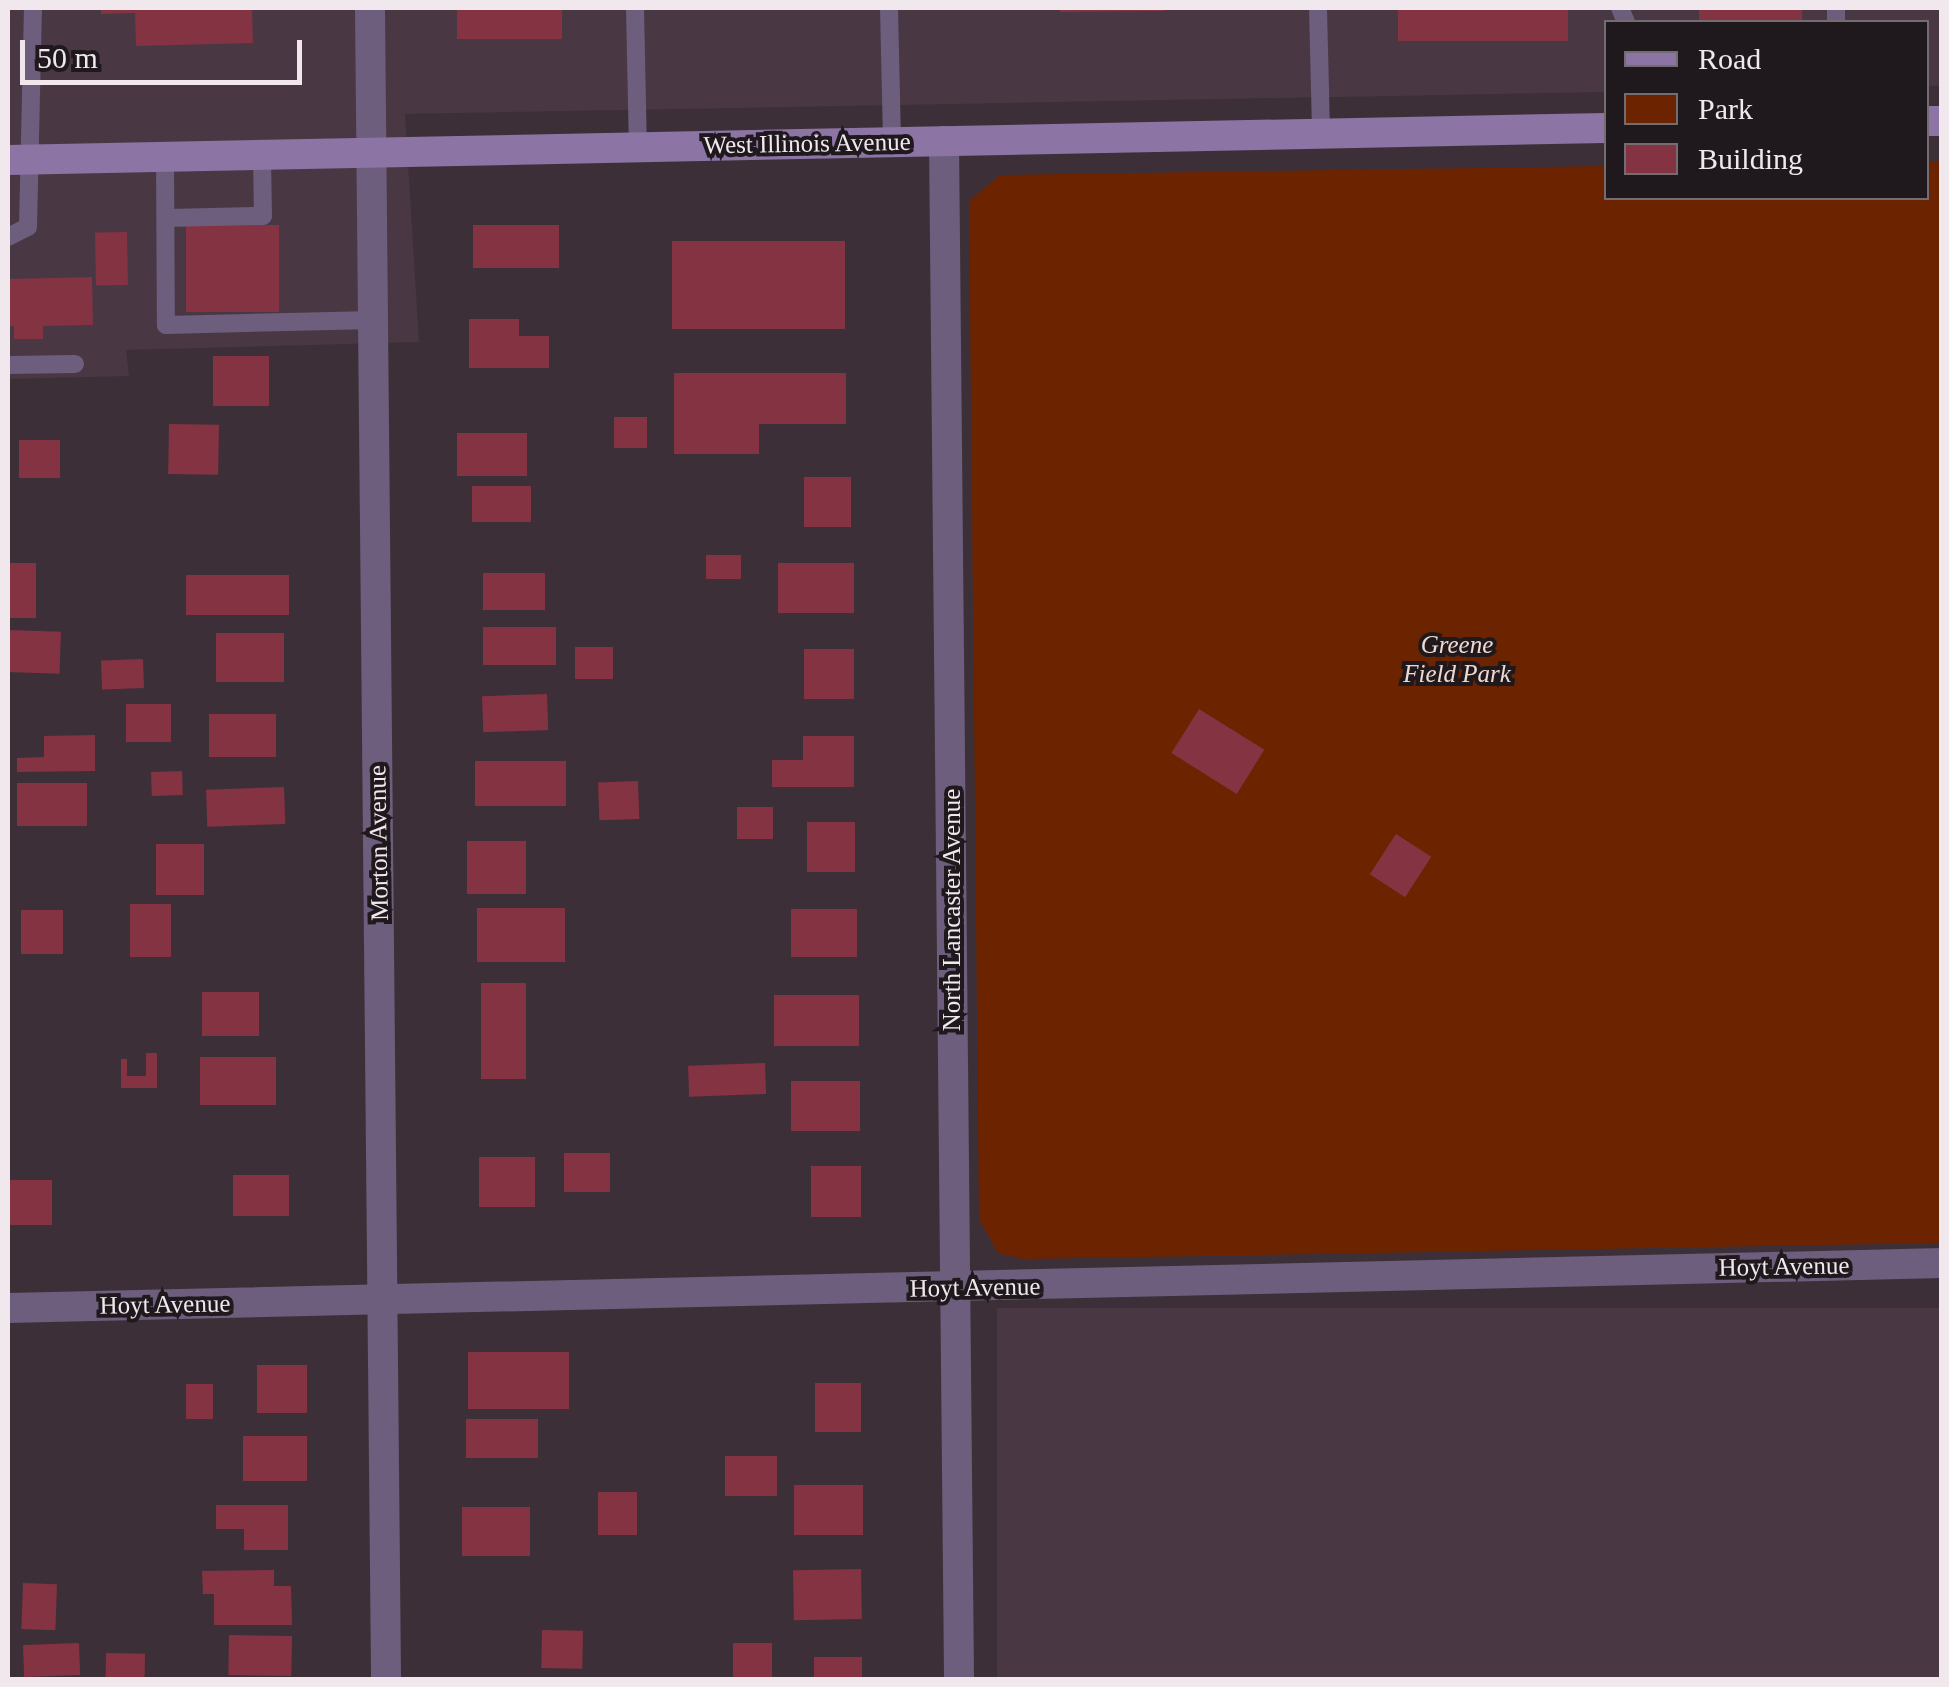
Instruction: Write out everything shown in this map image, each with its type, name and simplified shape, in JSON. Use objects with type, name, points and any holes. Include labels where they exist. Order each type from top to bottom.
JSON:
[{"type":"main road","name":"West Illinois Avenue","points":[[20,160],[1604,128]]},
{"type":"street","name":"Morton Avenue","points":[[370,8],[386,1680]]},
{"type":"street","name":"North Lancaster Avenue","points":[[944,141],[959,1680]]},
{"type":"street","name":"Hoyt Avenue","points":[[8,1308],[1942,1263]]},
{"type":"lane","points":[[8,237],[28,227],[20,160],[33,8]]},
{"type":"lane","points":[[635,8],[638,147]]},
{"type":"lane","points":[[889,8],[892,142]]},
{"type":"lane","points":[[1318,8],[1321,134]]},
{"type":"lane","points":[[166,218],[263,216],[262,156]]},
{"type":"lane","points":[[165,157],[166,325],[374,320]]},
{"type":"lane","points":[[8,366],[75,364]]},
{"type":"shaded area","points":[[8,8],[1941,8],[1942,86],[1929,86],[1929,20],[1604,20],[1604,92],[405,114],[419,342],[126,350],[129,376],[8,379]]},
{"type":"shaded area","points":[[997,1308],[1941,1308],[1941,1679],[997,1679]]},
{"type":"green space","name":"Greene Field Park","points":[[1929,161],[1941,161],[1941,1243],[1024,1259],[998,1253],[979,1219],[969,201],[1000,175],[1604,166],[1604,200],[1929,200]]},
{"type":"building","points":[[101,8],[252,8],[253,43],[136,46],[135,13],[101,14]]},
{"type":"building","points":[[457,8],[562,8],[562,39],[457,39]]},
{"type":"building","points":[[1060,8],[1165,8],[1165,11],[1060,12]]},
{"type":"building","points":[[1398,8],[1568,8],[1568,41],[1398,41]]},
{"type":"building","points":[[1699,8],[1802,8],[1802,20],[1699,20]]},
{"type":"building","points":[[186,225],[279,225],[279,312],[186,312]]},
{"type":"building","points":[[473,225],[559,225],[559,268],[473,268]]},
{"type":"building","points":[[127,232],[128,285],[96,286],[95,233]]},
{"type":"building","points":[[672,241],[845,241],[845,329],[672,329]]},
{"type":"building","points":[[92,277],[93,325],[43,326],[43,339],[14,339],[14,326],[8,326],[8,279]]},
{"type":"building","points":[[469,319],[519,319],[519,336],[549,336],[549,368],[469,368]]},
{"type":"building","points":[[213,356],[269,356],[269,406],[213,406]]},
{"type":"building","points":[[674,373],[846,373],[846,424],[759,424],[759,454],[674,454]]},
{"type":"building","points":[[614,417],[647,417],[647,448],[614,448]]},
{"type":"building","points":[[169,424],[219,425],[218,475],[168,474]]},
{"type":"building","points":[[457,433],[527,433],[527,476],[457,476]]},
{"type":"building","points":[[19,440],[60,440],[60,478],[19,478]]},
{"type":"building","points":[[804,477],[851,477],[851,527],[804,527]]},
{"type":"building","points":[[472,486],[531,486],[531,522],[472,522]]},
{"type":"building","points":[[706,555],[741,555],[741,579],[706,579]]},
{"type":"building","points":[[8,563],[36,563],[36,618],[8,618]]},
{"type":"building","points":[[778,563],[854,563],[854,613],[778,613]]},
{"type":"building","points":[[483,573],[545,573],[545,610],[483,610]]},
{"type":"building","points":[[186,575],[289,575],[289,615],[186,615]]},
{"type":"building","points":[[483,627],[556,627],[556,665],[483,665]]},
{"type":"building","points":[[8,630],[61,632],[60,674],[8,672]]},
{"type":"building","points":[[216,633],[284,633],[284,682],[216,682]]},
{"type":"building","points":[[575,647],[613,647],[613,679],[575,679]]},
{"type":"building","points":[[804,649],[854,649],[854,699],[804,699]]},
{"type":"building","points":[[143,659],[144,688],[102,689],[101,660]]},
{"type":"building","points":[[547,694],[548,730],[483,732],[482,696]]},
{"type":"building","points":[[126,704],[171,704],[171,742],[126,742]]},
{"type":"building","points":[[1199,709],[1264,750],[1237,794],[1171,753]]},
{"type":"building","points":[[209,714],[276,714],[276,757],[209,757]]},
{"type":"building","points":[[95,735],[95,771],[17,772],[17,758],[44,757],[44,736]]},
{"type":"building","points":[[803,736],[854,736],[854,787],[772,787],[772,760],[803,760]]},
{"type":"building","points":[[475,761],[566,761],[566,806],[475,806]]},
{"type":"building","points":[[182,771],[183,795],[152,796],[151,772]]},
{"type":"building","points":[[638,781],[639,819],[599,820],[598,782]]},
{"type":"building","points":[[17,783],[87,783],[87,826],[17,826]]},
{"type":"building","points":[[284,787],[285,824],[207,827],[206,790]]},
{"type":"building","points":[[737,807],[773,807],[773,839],[737,839]]},
{"type":"building","points":[[807,822],[855,822],[855,872],[807,872]]},
{"type":"building","points":[[1396,834],[1431,857],[1405,897],[1370,874]]},
{"type":"building","points":[[467,841],[526,841],[526,894],[467,894]]},
{"type":"building","points":[[156,844],[204,844],[204,895],[156,895]]},
{"type":"building","points":[[130,904],[171,904],[171,957],[130,957]]},
{"type":"building","points":[[477,908],[565,908],[565,962],[477,962]]},
{"type":"building","points":[[791,909],[857,909],[857,957],[791,957]]},
{"type":"building","points":[[21,910],[63,910],[63,954],[21,954]]},
{"type":"building","points":[[481,983],[526,983],[526,1079],[481,1079]]},
{"type":"building","points":[[202,992],[259,992],[259,1036],[202,1036]]},
{"type":"building","points":[[774,995],[859,995],[859,1046],[774,1046]]},
{"type":"building","points":[[146,1053],[157,1053],[157,1088],[121,1088],[121,1059],[127,1059],[127,1076],[146,1076]]},
{"type":"building","points":[[200,1057],[276,1057],[276,1105],[200,1105]]},
{"type":"building","points":[[765,1063],[766,1094],[689,1097],[688,1066]]},
{"type":"building","points":[[791,1081],[860,1081],[860,1131],[791,1131]]},
{"type":"building","points":[[564,1153],[610,1153],[610,1192],[564,1192]]},
{"type":"building","points":[[479,1157],[535,1157],[535,1207],[479,1207]]},
{"type":"building","points":[[811,1166],[861,1166],[861,1217],[811,1217]]},
{"type":"building","points":[[233,1175],[289,1175],[289,1216],[233,1216]]},
{"type":"building","points":[[8,1180],[52,1180],[52,1225],[8,1225]]},
{"type":"building","points":[[468,1352],[569,1352],[569,1409],[468,1409]]},
{"type":"building","points":[[257,1365],[307,1365],[307,1413],[257,1413]]},
{"type":"building","points":[[815,1383],[861,1383],[861,1432],[815,1432]]},
{"type":"building","points":[[186,1384],[213,1384],[213,1419],[186,1419]]},
{"type":"building","points":[[466,1419],[538,1419],[538,1458],[466,1458]]},
{"type":"building","points":[[243,1436],[307,1436],[307,1481],[243,1481]]},
{"type":"building","points":[[725,1456],[777,1456],[777,1496],[725,1496]]},
{"type":"building","points":[[794,1485],[863,1485],[863,1535],[794,1535]]},
{"type":"building","points":[[598,1492],[637,1492],[637,1535],[598,1535]]},
{"type":"building","points":[[216,1505],[288,1505],[288,1550],[244,1550],[244,1529],[216,1529]]},
{"type":"building","points":[[462,1507],[530,1507],[530,1556],[462,1556]]},
{"type":"building","points":[[861,1569],[862,1619],[794,1620],[793,1570]]},
{"type":"building","points":[[274,1570],[274,1586],[291,1586],[292,1625],[214,1625],[214,1594],[203,1594],[202,1571]]},
{"type":"building","points":[[23,1583],[57,1584],[55,1630],[21,1629]]},
{"type":"building","points":[[542,1630],[583,1631],[582,1669],[541,1668]]},
{"type":"building","points":[[229,1635],[292,1636],[291,1676],[228,1675]]},
{"type":"building","points":[[79,1643],[80,1675],[24,1677],[23,1645]]},
{"type":"building","points":[[733,1643],[772,1643],[772,1678],[733,1678]]},
{"type":"building","points":[[106,1653],[145,1654],[145,1680],[106,1680]]},
{"type":"building","points":[[814,1657],[862,1657],[862,1680],[814,1680]]}]
